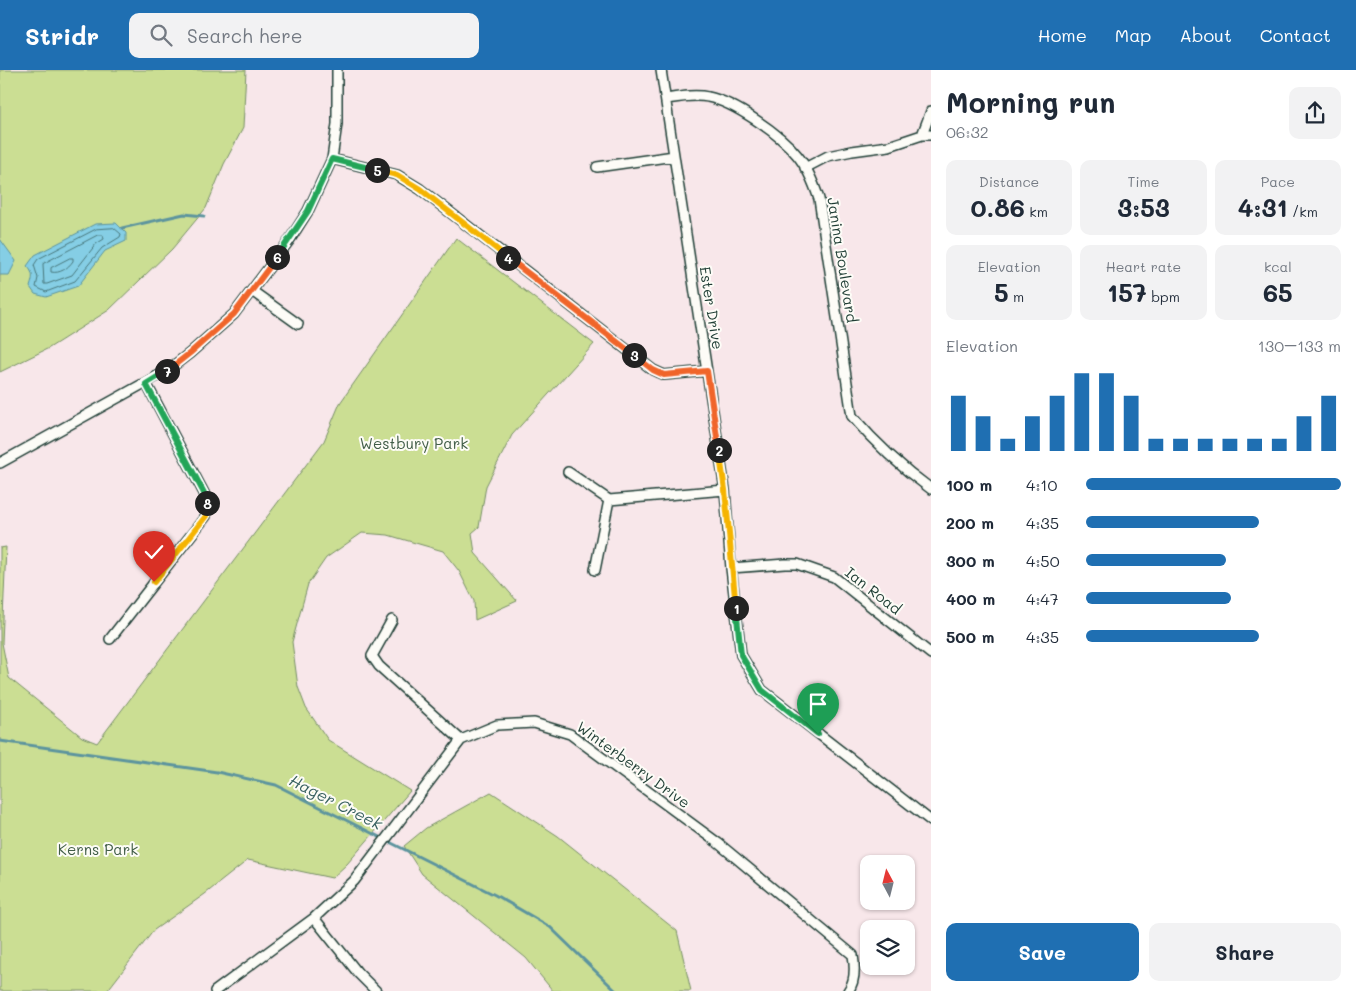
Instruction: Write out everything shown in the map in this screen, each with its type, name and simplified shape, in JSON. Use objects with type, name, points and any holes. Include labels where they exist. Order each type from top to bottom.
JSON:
[{"type":"street","points":[[0,463],[146,384],[168,370],[234,314],[289,241],[308,211],[332,159],[337,124],[337,70]]},
{"type":"street","name":"Ester Drive","points":[[661,70],[725,490],[731,568],[741,655],[762,690],[931,821]]},
{"type":"street","name":"Janina Boulevard","points":[[666,99],[706,96],[724,102],[735,107],[782,140],[798,156],[806,168],[819,199],[852,416],[866,433],[915,478],[931,489]]},
{"type":"street","points":[[806,168],[828,156],[889,146],[927,135],[931,111]]},
{"type":"street","points":[[597,167],[674,156]]},
{"type":"street","points":[[332,159],[397,175],[420,189],[653,370],[664,375],[707,371]]},
{"type":"street","points":[[252,291],[298,324]]},
{"type":"street","points":[[110,639],[206,516],[208,504],[146,384]]},
{"type":"street","points":[[568,472],[609,500],[725,490]]},
{"type":"street","points":[[595,570],[609,500]]},
{"type":"street","name":"Ian Road","points":[[731,568],[797,564],[834,577],[931,654]]},
{"type":"street","points":[[392,620],[372,656],[379,666],[462,740]]},
{"type":"street","name":"Winterberry Drive","points":[[215,991],[314,918],[354,881],[462,740],[497,725],[534,722],[570,734],[718,843],[854,955],[855,967],[852,986],[848,991]]},
{"type":"street","points":[[314,918],[358,973],[376,991]]},
{"type":"green space","points":[[0,70],[246,70],[243,128],[224,164],[206,208],[172,249],[109,310],[49,348],[0,372]]},
{"type":"green space","points":[[456,238],[594,344],[512,435],[486,486],[479,527],[472,533],[475,553],[517,601],[475,620],[474,601],[459,571],[443,551],[388,535],[362,533],[326,558],[308,584],[292,642],[298,687],[306,708],[328,740],[410,791],[347,864],[332,878],[248,860],[205,894],[154,930],[107,991],[0,991],[0,548],[6,547],[2,643],[9,678],[82,737],[97,743],[324,441],[340,403]]},
{"type":"green space","points":[[491,792],[558,836],[677,931],[691,991],[553,991],[526,958],[422,874],[404,846],[426,828]]},
{"type":"water","points":[[116,223],[126,233],[126,241],[105,251],[78,286],[46,297],[35,294],[30,287],[32,276],[27,266],[35,255],[95,224]]},
{"type":"water","points":[[0,239],[16,261],[9,275],[0,275]]},
{"type":"waterway","points":[[122,228],[184,214],[204,216]]},
{"type":"waterway","name":"Hager Creek","points":[[0,741],[217,772],[276,785],[495,895],[550,927],[616,991]]},
{"type":"route","points":[[154,582],[206,516],[208,504],[146,384],[190,353],[234,314],[289,241],[308,211],[332,159],[397,175],[420,189],[653,370],[664,375],[707,371],[725,490],[731,568],[741,655],[762,690],[818,734]]},
{"type":"park label","name":"Westbury Park","points":[[414,444]]},
{"type":"park label","name":"Kerns Park","points":[[98,850]]}]
